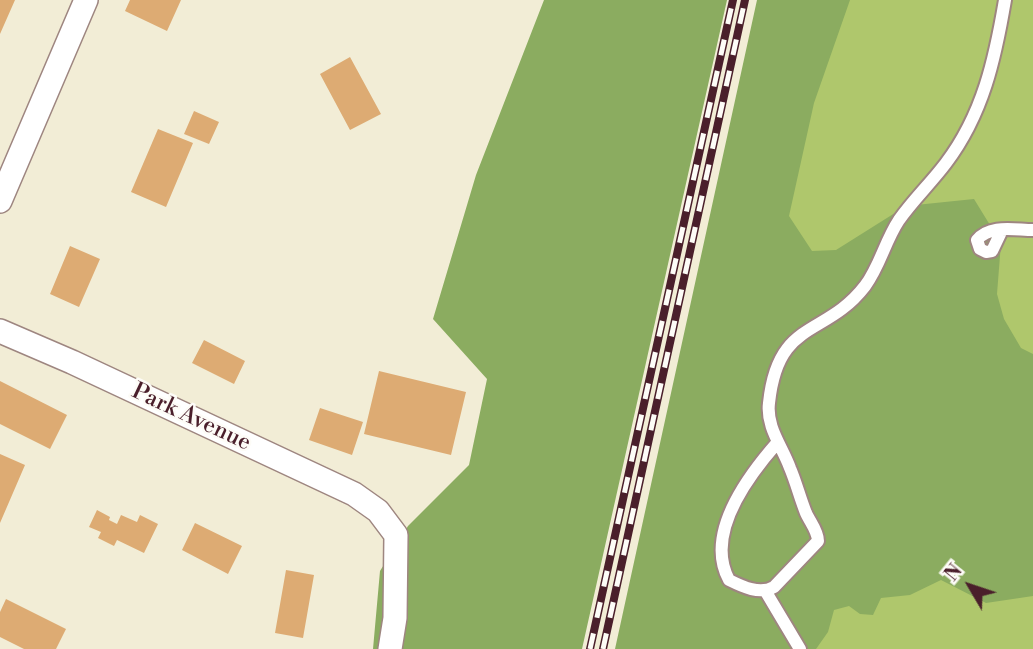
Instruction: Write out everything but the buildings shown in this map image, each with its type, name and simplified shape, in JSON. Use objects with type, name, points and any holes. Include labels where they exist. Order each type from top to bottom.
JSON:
[{"type":"street","points":[[0,201],[86,0]]},
{"type":"street","name":"Park Avenue","points":[[0,331],[354,494],[378,511],[396,535],[395,618],[390,649]]},
{"type":"lane","points":[[777,443],[755,470],[731,510],[724,534],[722,560],[729,580],[766,592],[783,579],[818,541],[818,535],[806,513],[789,465],[777,443],[768,407],[771,385],[784,351],[796,337],[854,299],[866,285],[887,239],[948,161],[970,127],[998,46],[1005,0]]},
{"type":"lane","points":[[1002,230],[1033,230]]},
{"type":"lane","points":[[766,592],[800,649]]},
{"type":"green space","points":[[544,0],[727,0],[582,649],[373,649],[380,571],[408,526],[469,465],[487,379],[433,319],[476,175]]},
{"type":"green space","points":[[757,0],[850,0],[814,103],[789,216],[812,251],[836,250],[906,206],[974,199],[1001,243],[997,294],[1004,319],[1021,348],[1033,354],[1033,596],[986,603],[941,580],[910,595],[881,598],[873,615],[860,614],[849,606],[834,610],[828,632],[816,649],[615,649]]},
{"type":"green space","points":[[833,0],[1033,0],[1033,649],[714,649],[698,641]]},
{"type":"railway","points":[[590,649],[733,0]]},
{"type":"railway","points":[[603,649],[745,0]]}]
